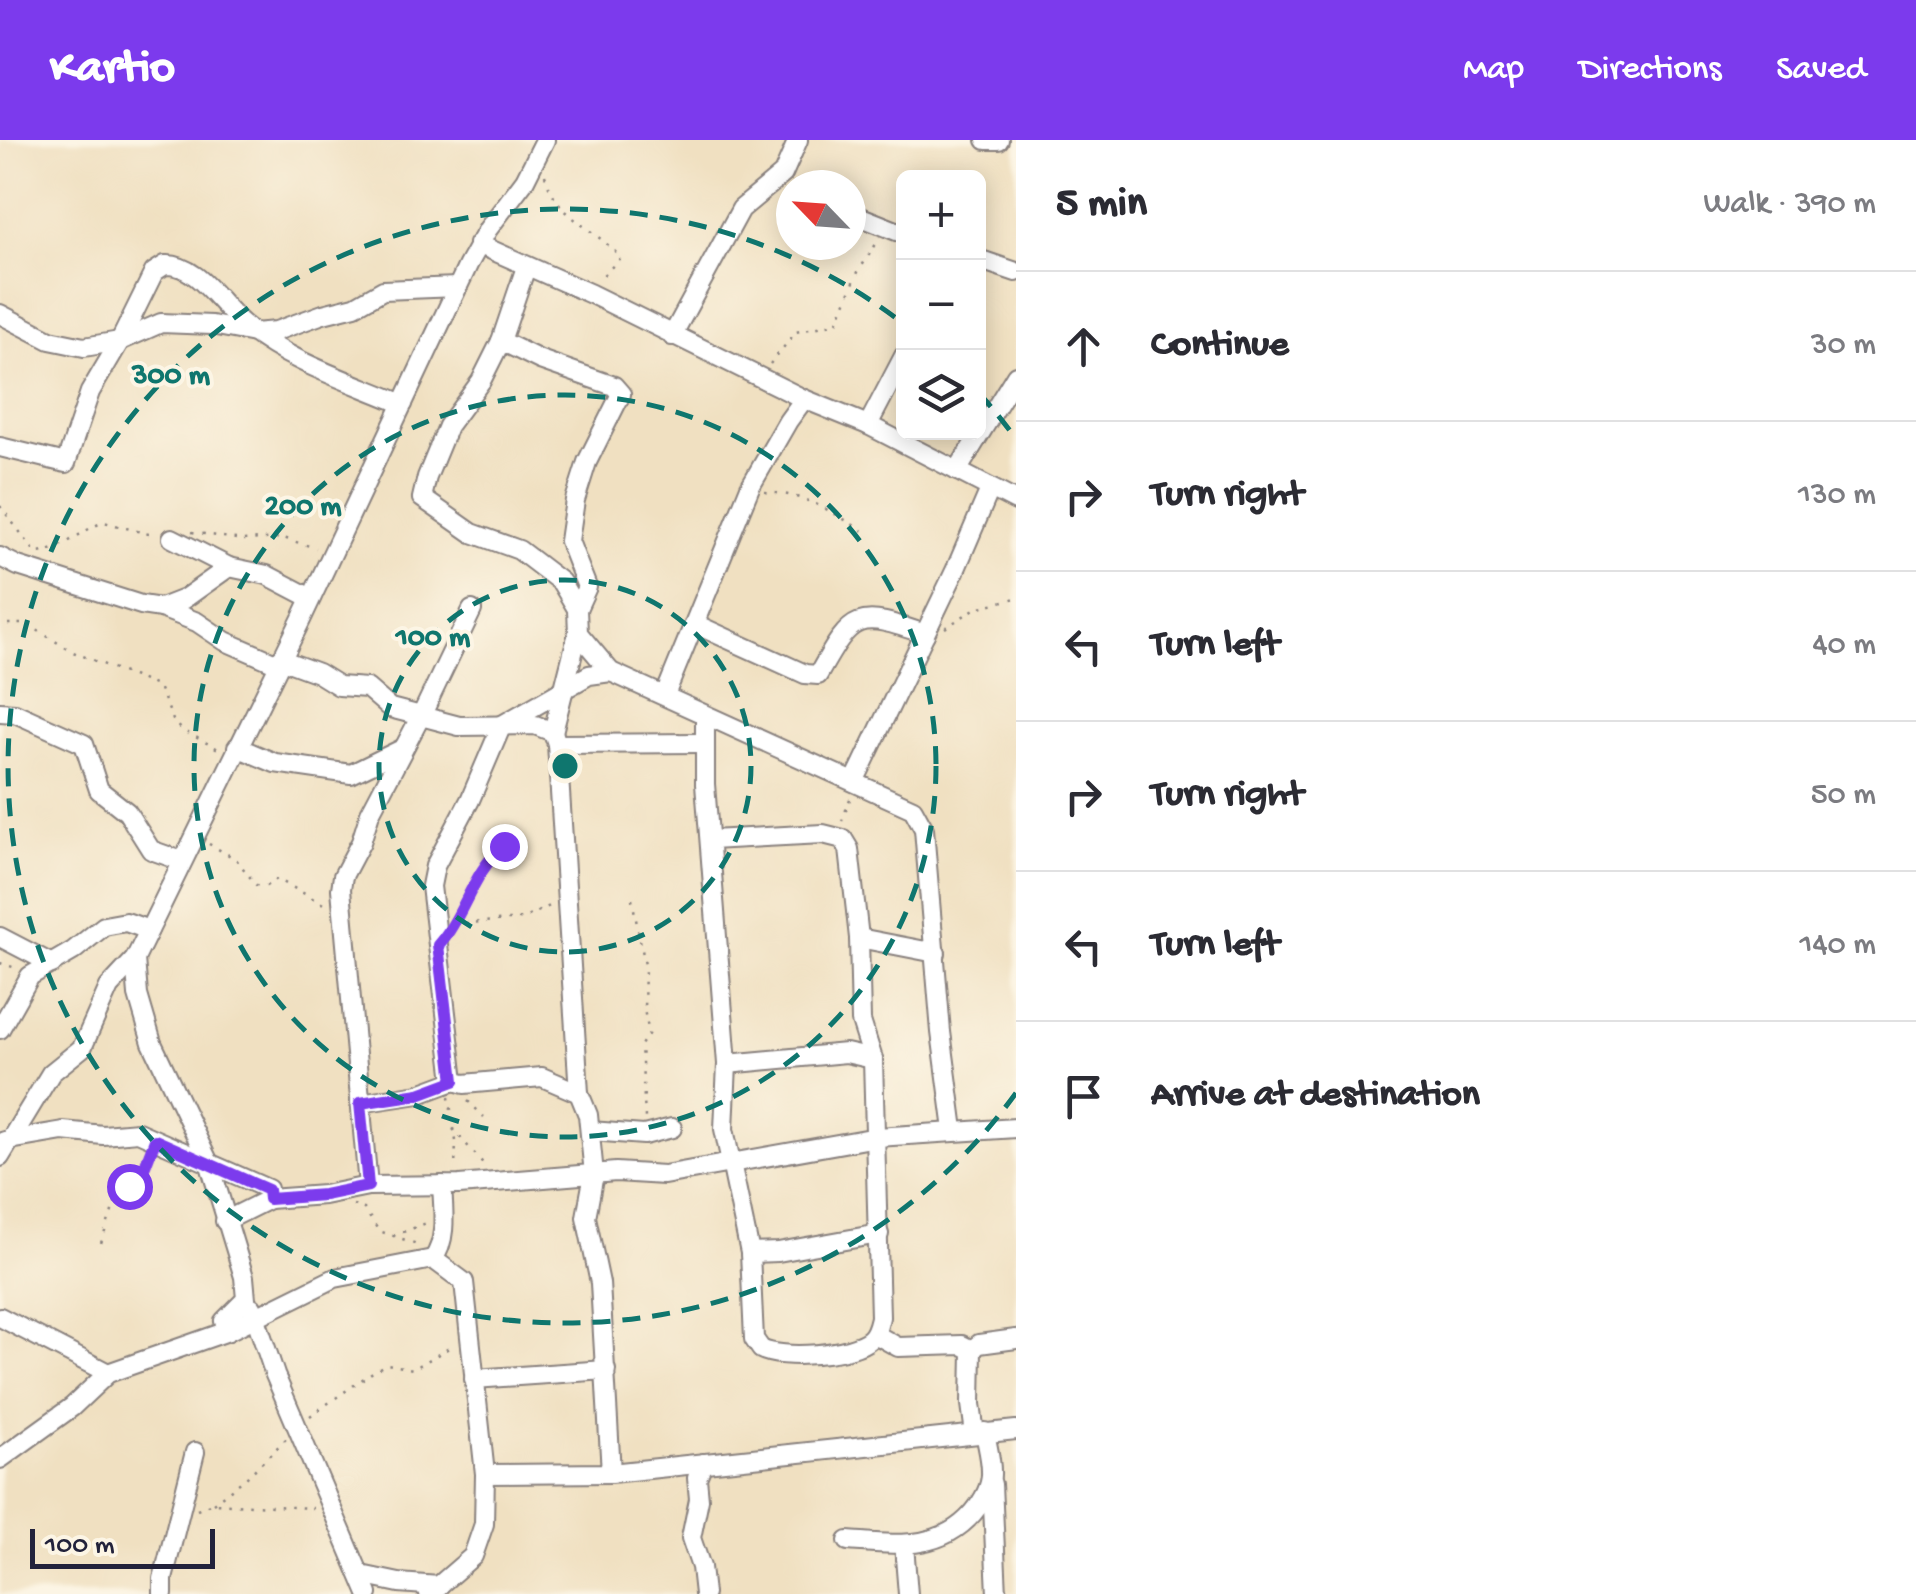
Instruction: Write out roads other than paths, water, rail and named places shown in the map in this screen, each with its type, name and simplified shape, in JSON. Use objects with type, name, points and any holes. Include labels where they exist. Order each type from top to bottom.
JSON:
[{"type":"street","points":[[0,1157],[6,1141],[51,1073],[82,1048],[110,987],[136,959],[478,244],[525,180],[544,140]]},
{"type":"street","points":[[789,170],[798,140]]},
{"type":"street","points":[[986,140],[999,140]]},
{"type":"street","points":[[672,336],[741,209],[776,188]]},
{"type":"street","points":[[866,220],[896,232]]},
{"type":"street","points":[[478,244],[591,294],[804,399],[868,425],[1016,501]]},
{"type":"street","points":[[981,260],[1016,272]]},
{"type":"street","points":[[0,447],[66,462],[90,392],[154,272],[165,265],[187,268],[254,333],[281,350],[403,404]]},
{"type":"street","points":[[526,268],[501,341],[481,382],[448,426],[426,476],[422,498],[472,533],[519,550],[561,582],[577,609]]},
{"type":"street","points":[[0,314],[26,329],[67,345],[84,347],[120,341],[161,323],[212,325],[254,333],[276,331],[355,306],[383,290],[457,287]]},
{"type":"street","points":[[501,341],[540,360],[614,386],[620,394],[587,462],[575,500],[568,541],[586,587],[577,609],[578,633],[555,738],[579,1093],[588,1116],[594,1174],[586,1217],[600,1282],[612,1474]]},
{"type":"street","points":[[868,425],[896,371]]},
{"type":"street","points":[[957,471],[1016,375]]},
{"type":"street","points":[[665,695],[748,491],[804,399]]},
{"type":"street","points":[[856,783],[990,489]]},
{"type":"street","points":[[172,538],[229,566],[267,575],[311,598]]},
{"type":"street","points":[[0,557],[141,605],[161,608],[197,622],[224,641],[318,673],[339,686],[367,688],[390,708],[459,726],[535,725],[555,738],[703,744]]},
{"type":"street","points":[[161,608],[184,599],[229,566]]},
{"type":"street","points":[[368,1186],[342,876],[472,610]]},
{"type":"street","points":[[695,624],[793,671],[818,675],[839,638],[860,619],[876,618],[923,637]]},
{"type":"street","points":[[578,633],[611,672],[913,809],[920,818],[954,1130]]},
{"type":"street","points":[[459,1091],[438,945],[432,886],[435,866],[470,800],[502,725],[588,675],[611,672]]},
{"type":"street","points":[[0,712],[15,713],[84,744],[98,790],[127,812],[151,850],[182,861]]},
{"type":"street","points":[[705,716],[703,744],[727,1064],[724,1129],[750,1253],[754,1339],[760,1349],[786,1357],[862,1344],[875,1334],[880,1317],[877,1137],[873,1059],[862,1021],[850,850],[838,837],[822,834],[711,840]]},
{"type":"street","points":[[235,751],[275,763],[351,774],[402,749]]},
{"type":"street","points":[[0,1029],[30,976],[104,926],[126,922],[149,930]]},
{"type":"street","points":[[0,937],[52,964]]},
{"type":"street","points":[[859,938],[936,953]]},
{"type":"street","points":[[136,959],[138,995],[152,1043],[210,1165],[247,1294],[329,1508],[368,1594]]},
{"type":"street","points":[[727,1064],[846,1053],[873,1059]]},
{"type":"street","points":[[459,1091],[464,1084],[542,1077],[579,1093]]},
{"type":"street","points":[[360,1103],[459,1091]]},
{"type":"street","points":[[590,1131],[644,1135],[672,1128]]},
{"type":"street","points":[[225,1220],[269,1199],[324,1195],[368,1186],[450,1185],[594,1174],[664,1175],[877,1137],[1016,1128]]},
{"type":"street","points":[[6,1141],[78,1131],[103,1135],[138,1132],[268,1190],[269,1199]]},
{"type":"street","points":[[436,1256],[450,1185]]},
{"type":"street","points":[[750,1253],[778,1252],[878,1234]]},
{"type":"street","points":[[0,1459],[72,1407],[108,1372],[257,1318],[334,1278],[436,1256]]},
{"type":"street","points":[[361,1575],[434,1590],[464,1567],[479,1546],[484,1524],[485,1474],[464,1282],[436,1256]]},
{"type":"street","points":[[228,1330],[224,1321],[244,1304],[247,1294]]},
{"type":"street","points":[[0,1317],[108,1372]]},
{"type":"street","points":[[875,1334],[898,1347],[962,1345],[972,1350]]},
{"type":"street","points":[[972,1350],[980,1344],[1016,1339]]},
{"type":"street","points":[[972,1350],[971,1404],[992,1474],[997,1594]]},
{"type":"street","points":[[474,1379],[606,1370]]},
{"type":"street","points":[[485,1474],[612,1474],[1016,1430]]},
{"type":"street","points":[[163,1594],[163,1579],[195,1452]]},
{"type":"street","points":[[703,1462],[697,1478],[699,1499],[691,1538],[704,1594]]},
{"type":"street","points":[[848,1542],[904,1545],[941,1538],[966,1521],[984,1500],[992,1474]]},
{"type":"street","points":[[904,1545],[908,1594]]}]
